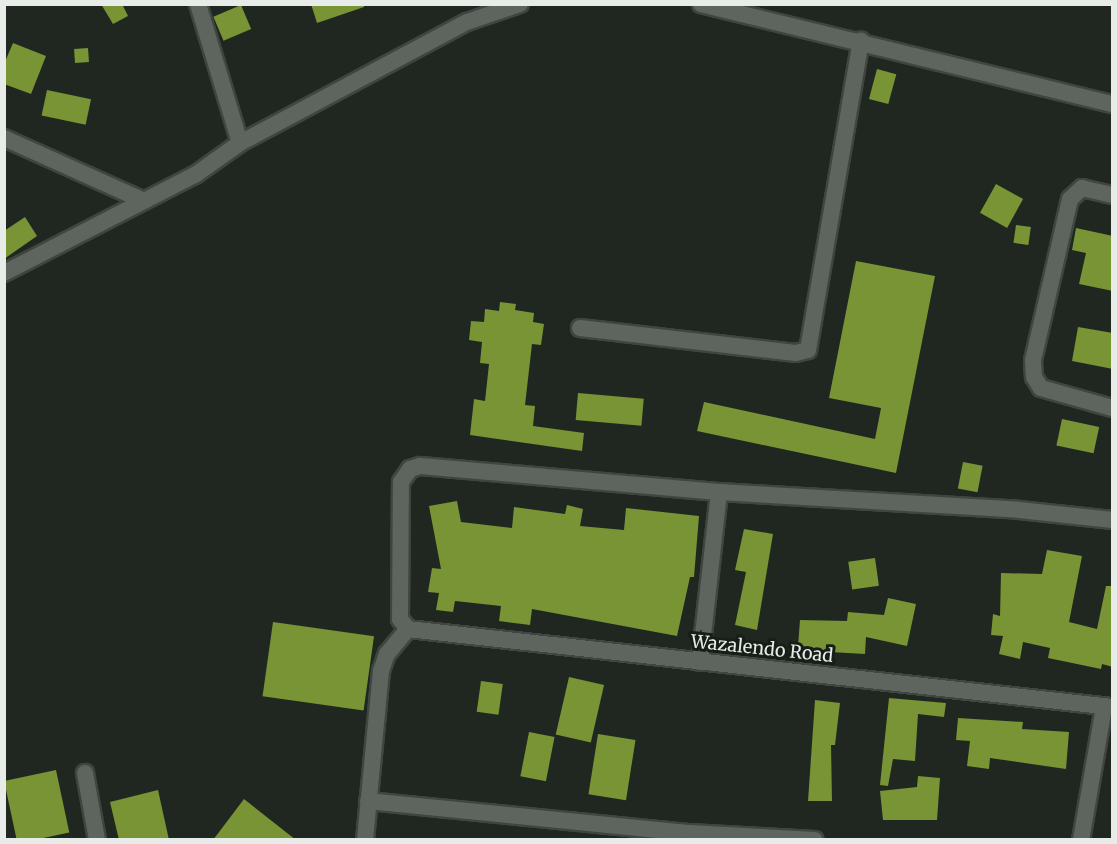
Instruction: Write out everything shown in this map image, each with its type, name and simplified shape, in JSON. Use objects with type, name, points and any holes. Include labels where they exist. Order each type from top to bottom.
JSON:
[{"type":"street","points":[[198,4],[240,143]]},
{"type":"street","points":[[4,273],[142,200],[195,175],[240,143],[467,22],[520,4]]},
{"type":"street","points":[[701,4],[1113,104]]},
{"type":"street","points":[[580,328],[796,353],[808,350],[861,42]]},
{"type":"street","points":[[4,138],[142,200]]},
{"type":"street","points":[[1113,195],[1082,188],[1070,199],[1033,360],[1034,377],[1041,388],[1113,408]]},
{"type":"street","points":[[365,840],[381,671],[387,654],[408,628],[400,619],[399,516],[401,482],[410,469],[436,467],[719,492],[1009,509],[1113,520]]},
{"type":"street","points":[[700,662],[719,492]]},
{"type":"street","name":"Wazalendo Road","points":[[408,628],[1108,707]]},
{"type":"street","points":[[1081,840],[1108,707]]},
{"type":"street","points":[[85,773],[97,840]]},
{"type":"street","points":[[368,801],[690,836],[815,840]]},
{"type":"building","points":[[101,4],[122,4],[128,16],[113,24]]},
{"type":"building","points":[[311,4],[364,4],[364,7],[317,23]]},
{"type":"building","points":[[241,5],[251,29],[224,41],[213,17]]},
{"type":"building","points":[[13,43],[46,56],[31,94],[4,84],[4,64]]},
{"type":"building","points":[[88,48],[89,62],[75,63],[74,49]]},
{"type":"building","points":[[877,69],[896,74],[888,104],[869,99]]},
{"type":"building","points":[[47,90],[91,99],[86,125],[42,115]]},
{"type":"building","points":[[996,184],[1023,199],[1007,228],[980,213]]},
{"type":"building","points":[[25,217],[37,236],[4,259],[4,231]]},
{"type":"building","points":[[1016,225],[1031,227],[1028,245],[1013,243]]},
{"type":"building","points":[[1076,228],[1113,236],[1113,291],[1079,284],[1086,253],[1072,250]]},
{"type":"building","points":[[856,261],[935,276],[896,473],[697,431],[704,402],[875,439],[881,408],[829,398]]},
{"type":"building","points":[[500,302],[516,304],[515,310],[534,313],[533,322],[544,324],[541,345],[532,344],[525,405],[535,406],[533,426],[584,433],[582,451],[470,435],[474,399],[485,401],[489,364],[480,363],[482,342],[469,340],[471,321],[484,322],[485,309],[499,311]]},
{"type":"building","points":[[1078,327],[1113,333],[1113,369],[1072,361]]},
{"type":"building","points":[[578,393],[644,399],[641,426],[576,420]]},
{"type":"building","points":[[1062,419],[1099,427],[1094,453],[1056,445]]},
{"type":"building","points":[[963,462],[983,466],[977,492],[958,489]]},
{"type":"building","points":[[457,501],[461,522],[512,528],[514,507],[565,514],[567,505],[583,509],[580,526],[624,530],[626,508],[699,516],[694,577],[690,577],[677,636],[532,609],[530,625],[499,621],[501,606],[455,601],[453,612],[436,610],[439,593],[428,592],[432,568],[441,569],[429,506]]},
{"type":"building","points":[[744,529],[773,534],[757,630],[735,625],[746,572],[735,570]]},
{"type":"building","points":[[1047,550],[1082,556],[1069,622],[1097,629],[1106,586],[1113,586],[1113,667],[1102,664],[1101,669],[1048,658],[1050,648],[1023,642],[1020,659],[999,654],[1003,636],[991,635],[993,614],[1000,616],[1001,573],[1042,574]]},
{"type":"building","points":[[875,558],[879,586],[852,589],[848,562]]},
{"type":"building","points":[[888,598],[916,604],[907,646],[866,637],[865,654],[813,651],[813,647],[798,646],[800,620],[847,621],[848,612],[884,615]]},
{"type":"building","points":[[273,622],[374,636],[364,710],[263,696]]},
{"type":"building","points":[[569,677],[604,685],[591,743],[556,734]]},
{"type":"building","points":[[481,681],[503,684],[498,715],[477,712]]},
{"type":"building","points":[[889,698],[946,703],[944,717],[918,714],[915,761],[893,759],[888,786],[880,785]]},
{"type":"building","points":[[815,700],[840,703],[835,745],[831,745],[832,801],[808,801]]},
{"type":"building","points":[[958,718],[1023,722],[1022,729],[1069,732],[1066,769],[990,758],[989,769],[967,766],[970,741],[956,740]]},
{"type":"building","points":[[529,732],[555,737],[546,781],[520,776]]},
{"type":"building","points":[[598,734],[636,740],[626,800],[588,794]]},
{"type":"building","points":[[56,770],[69,833],[34,840],[17,840],[4,781]]},
{"type":"building","points":[[918,776],[940,778],[937,820],[883,820],[880,791],[917,787]]},
{"type":"building","points":[[158,790],[169,840],[119,840],[110,802]]},
{"type":"building","points":[[244,799],[296,840],[213,840]]}]
